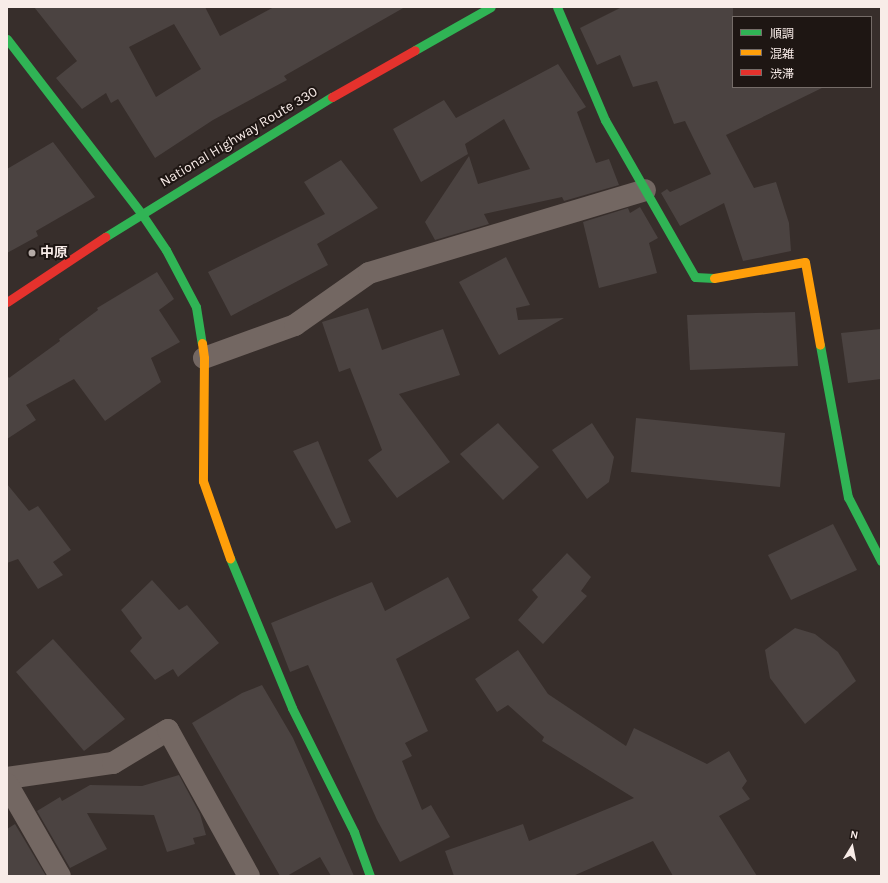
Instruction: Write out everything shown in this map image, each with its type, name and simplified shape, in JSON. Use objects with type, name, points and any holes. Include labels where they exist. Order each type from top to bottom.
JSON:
[{"type":"main road","name":"National Highway Route 330","points":[[7,302],[141,213],[362,79],[491,7]]},
{"type":"main road","points":[[557,7],[605,120],[695,277],[721,278],[805,262],[848,497],[881,561]]},
{"type":"main road","points":[[7,39],[141,213],[166,250],[196,307],[204,358],[203,481],[235,572],[292,708],[354,832],[370,876]]},
{"type":"street","points":[[204,358],[295,326],[369,273],[645,190]]},
{"type":"street","points":[[7,778],[113,763],[168,730],[249,876]]},
{"type":"street","points":[[7,784],[60,876]]},
{"type":"building","points":[[34,7],[205,7],[220,36],[274,7],[405,7],[284,76],[287,80],[213,120],[155,158],[118,99],[111,103],[106,93],[82,109],[56,78],[77,61]],"holes":[[[174,24],[201,69],[156,97],[129,47]]]},
{"type":"building","points":[[622,7],[733,7],[732,88],[822,88],[726,135],[754,188],[776,182],[789,223],[791,251],[743,261],[724,203],[680,226],[661,193],[667,189],[670,192],[711,174],[685,121],[674,124],[657,81],[633,87],[620,55],[597,65],[580,28]]},
{"type":"building","points":[[558,64],[586,107],[577,112],[596,163],[609,159],[619,185],[564,201],[562,197],[484,214],[489,224],[435,240],[425,222],[469,156],[478,184],[530,169],[504,119],[465,144],[468,154],[421,182],[393,129],[444,100],[456,118]]},
{"type":"building","points":[[53,142],[95,197],[36,231],[38,236],[7,253],[7,169]]},
{"type":"building","points":[[341,160],[378,208],[317,244],[328,265],[231,316],[208,272],[325,214],[304,182]]},
{"type":"building","points":[[640,207],[658,238],[649,243],[657,273],[599,288],[583,222],[628,208],[630,213]]},
{"type":"building","points":[[506,257],[530,305],[516,308],[518,320],[564,318],[499,355],[459,282]]},
{"type":"building","points":[[157,272],[174,299],[159,310],[180,342],[151,358],[161,382],[105,421],[74,379],[26,405],[36,420],[7,439],[7,375],[9,378],[60,341],[59,339],[98,310],[97,308]]},
{"type":"building","points":[[368,308],[382,350],[443,329],[460,375],[399,394],[450,462],[397,498],[368,460],[382,450],[350,368],[339,372],[322,322]]},
{"type":"building","points":[[795,312],[798,366],[690,370],[687,315]]},
{"type":"building","points":[[881,329],[881,379],[848,383],[841,333]]},
{"type":"building","points":[[636,418],[785,433],[780,487],[631,472]]},
{"type":"building","points":[[498,423],[539,467],[503,500],[460,454]]},
{"type":"building","points":[[592,423],[614,457],[609,482],[587,499],[552,450]]},
{"type":"building","points":[[318,441],[351,522],[336,529],[293,451]]},
{"type":"building","points":[[7,484],[29,511],[38,506],[71,550],[53,562],[63,575],[38,589],[18,559],[7,563]]},
{"type":"building","points":[[833,524],[857,570],[791,600],[768,555]]},
{"type":"building","points":[[567,553],[591,577],[581,591],[587,596],[543,644],[518,620],[538,597],[532,590]]},
{"type":"building","points":[[448,577],[470,618],[396,659],[428,731],[405,743],[412,756],[402,761],[422,810],[431,805],[450,837],[400,862],[377,820],[308,665],[290,672],[271,623],[372,582],[385,611]]},
{"type":"building","points":[[152,580],[179,610],[187,605],[219,643],[178,677],[173,669],[155,680],[130,651],[142,638],[121,610]]},
{"type":"building","points":[[795,628],[815,634],[838,652],[856,681],[805,724],[770,678],[765,650]]},
{"type":"building","points":[[53,639],[125,719],[84,751],[16,672]]},
{"type":"building","points":[[518,650],[548,694],[626,746],[634,728],[707,764],[729,751],[747,781],[742,788],[750,799],[719,816],[757,876],[673,876],[653,841],[573,876],[454,876],[445,851],[523,824],[529,841],[634,798],[542,741],[544,737],[508,705],[497,712],[475,679]]},
{"type":"building","points":[[262,685],[293,738],[354,876],[331,876],[320,857],[287,876],[280,876],[192,723],[242,693]]},
{"type":"building","points":[[179,775],[200,814],[206,835],[193,838],[195,844],[167,852],[154,815],[87,813],[107,849],[70,868],[37,811],[60,797],[62,801],[90,785],[142,786]]},
{"type":"building","points":[[15,824],[46,876],[7,876],[7,829]]},
{"type":"traffic: fast","points":[[415,50],[491,7]]},
{"type":"traffic: fast","points":[[557,7],[605,120],[695,277],[714,278]]},
{"type":"traffic: fast","points":[[7,39],[141,213],[166,250],[196,307],[202,343]]},
{"type":"traffic: fast","points":[[105,237],[332,97]]},
{"type":"traffic: fast","points":[[820,345],[848,497],[881,561]]},
{"type":"traffic: fast","points":[[230,558],[292,708],[354,832],[370,876]]},
{"type":"traffic: slow","points":[[714,278],[805,262],[820,345]]},
{"type":"traffic: slow","points":[[202,343],[204,358],[203,481],[230,558]]},
{"type":"traffic: jam","points":[[332,97],[415,50]]},
{"type":"traffic: jam","points":[[7,302],[105,237]]},
{"type":"place","name":"中原","points":[[32,253]]}]
